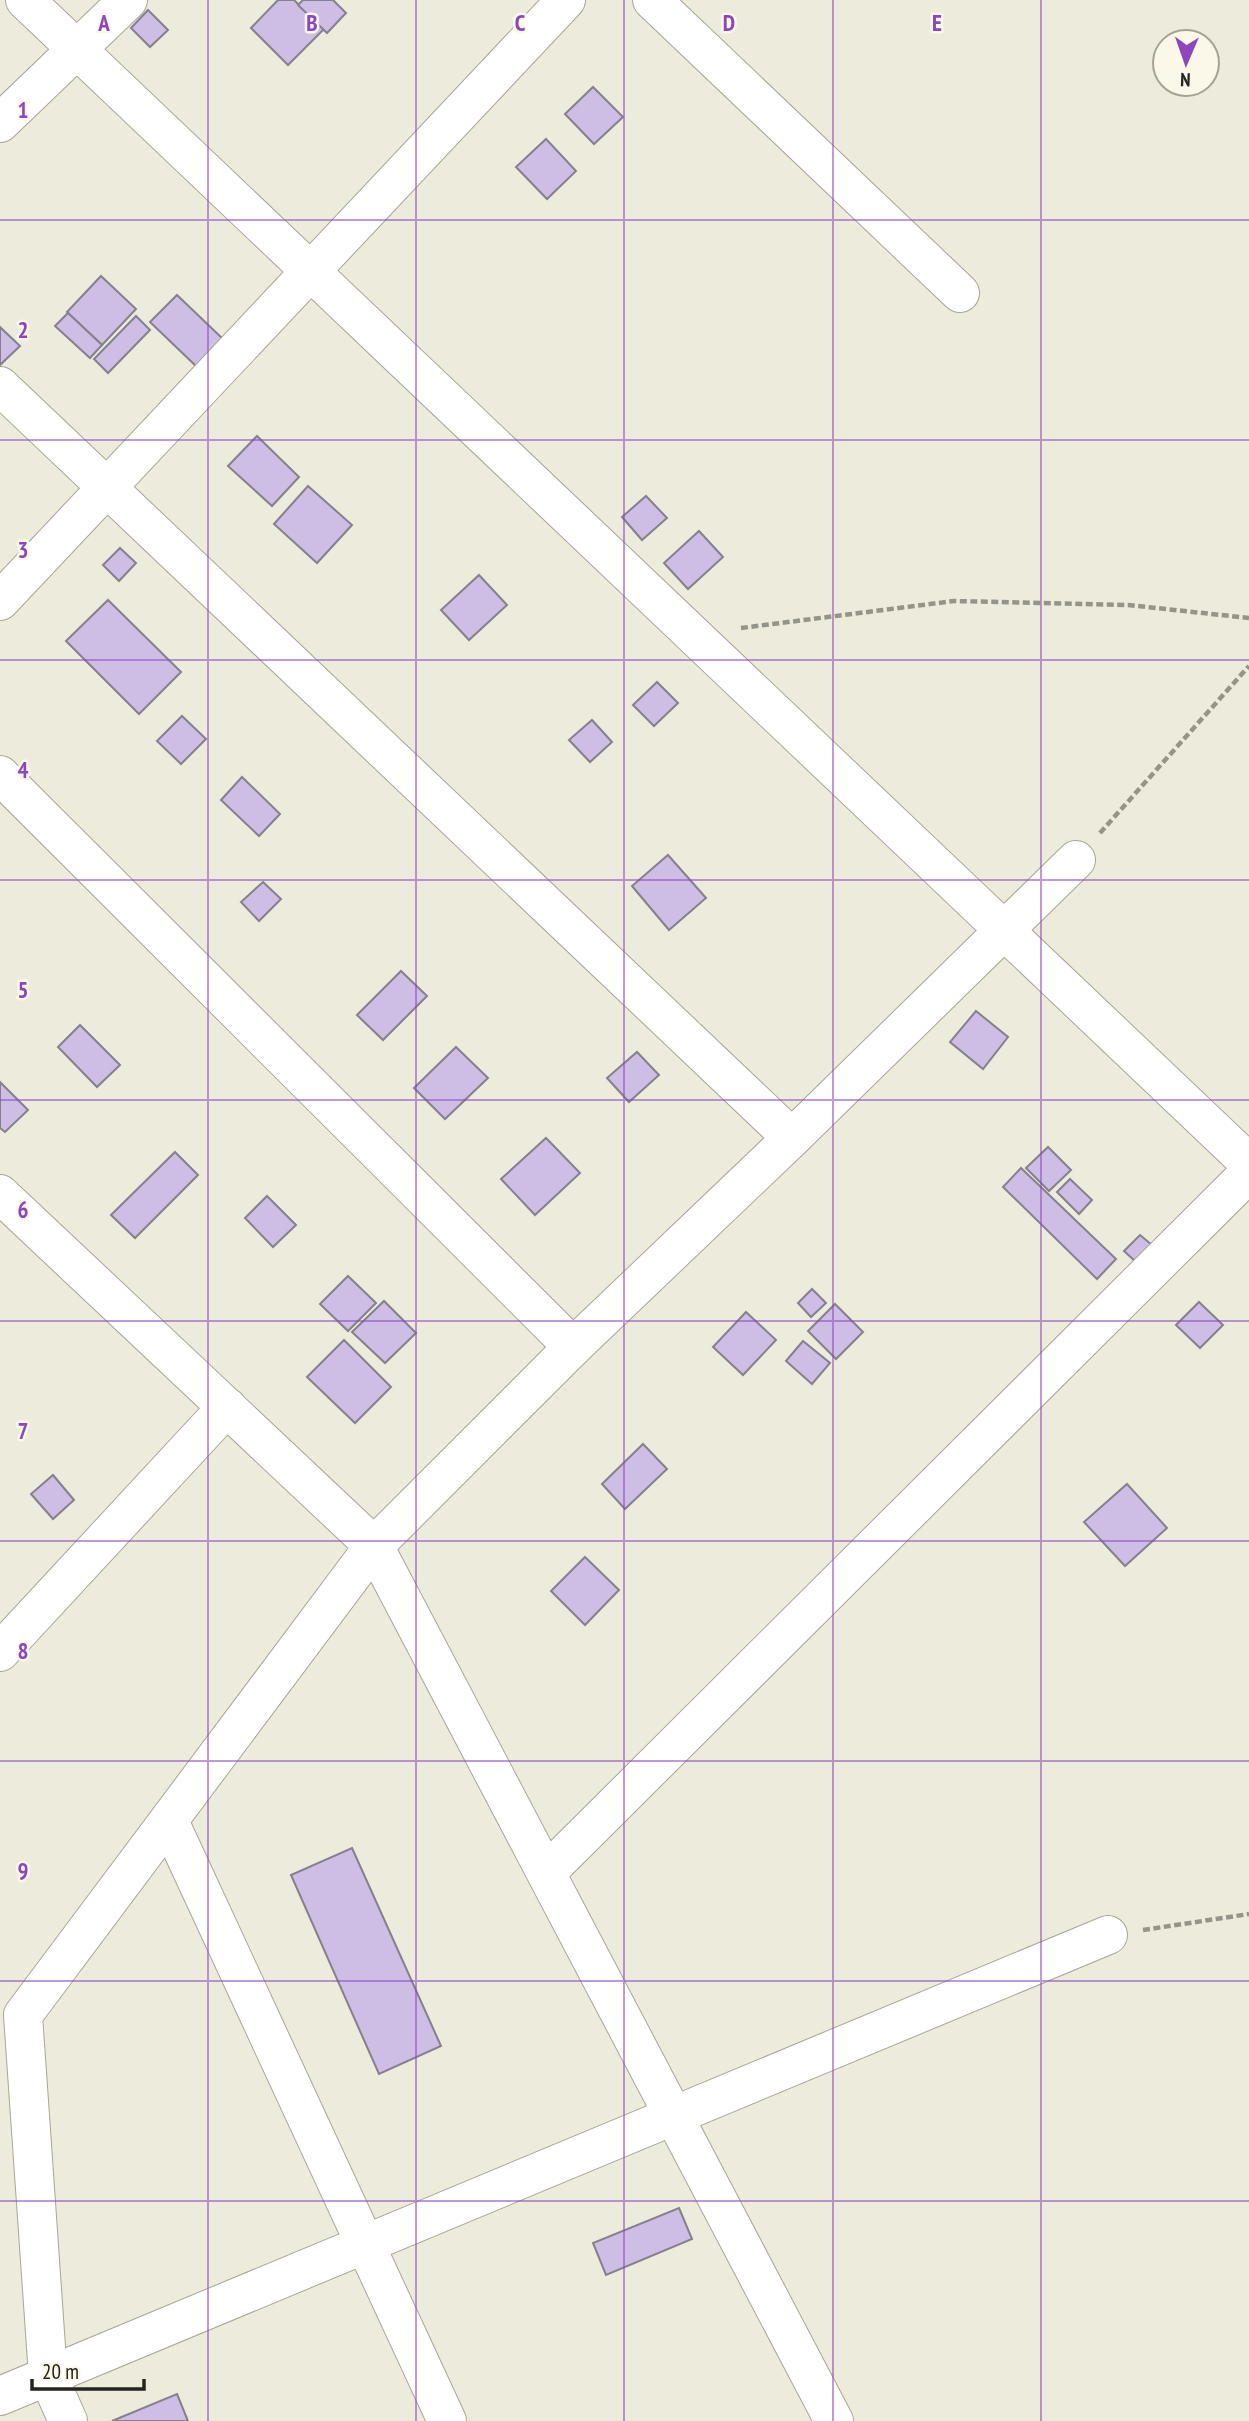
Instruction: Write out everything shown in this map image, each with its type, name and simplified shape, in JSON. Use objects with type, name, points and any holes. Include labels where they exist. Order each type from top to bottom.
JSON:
[{"type":"street","points":[[25,0],[1249,1163]]},
{"type":"street","points":[[0,123],[128,0]]},
{"type":"street","points":[[0,601],[566,0]]},
{"type":"street","points":[[652,0],[960,293]]},
{"type":"street","points":[[0,386],[793,1138]]},
{"type":"street","points":[[0,775],[573,1347]]},
{"type":"street","points":[[68,2421],[48,2376],[23,2015],[374,1546],[573,1347],[793,1138],[1076,860]]},
{"type":"street","points":[[546,1872],[1249,1173]]},
{"type":"street","points":[[0,1194],[374,1546],[834,2421]]},
{"type":"street","points":[[0,1652],[227,1407]]},
{"type":"street","points":[[169,1821],[447,2421]]},
{"type":"street","points":[[0,2396],[1108,1935]]},
{"type":"path","points":[[692,634],[954,601],[1128,605],[1249,618]]},
{"type":"path","points":[[1076,860],[1249,666]]},
{"type":"path","points":[[1108,1935],[1249,1914]]},
{"type":"building","points":[[278,0],[294,0],[324,29],[288,65],[251,28]]},
{"type":"building","points":[[303,0],[333,0],[346,13],[327,33],[298,5]]},
{"type":"building","points":[[148,10],[168,30],[150,47],[131,28]]},
{"type":"building","points":[[593,87],[623,117],[594,144],[565,114]]},
{"type":"building","points":[[546,139],[576,171],[547,199],[516,167]]},
{"type":"building","points":[[101,276],[136,309],[102,345],[67,312]]},
{"type":"building","points":[[177,295],[224,340],[197,367],[150,322]]},
{"type":"building","points":[[68,313],[102,345],[90,358],[55,326]]},
{"type":"building","points":[[136,316],[150,330],[108,373],[94,359]]},
{"type":"building","points":[[0,327],[20,346],[0,365]]},
{"type":"building","points":[[257,436],[299,477],[272,506],[228,466]]},
{"type":"building","points":[[308,486],[352,525],[317,563],[274,524]]},
{"type":"building","points":[[646,496],[667,518],[642,540],[622,517]]},
{"type":"building","points":[[699,531],[723,557],[688,589],[664,563]]},
{"type":"building","points":[[120,548],[136,563],[119,581],[103,565]]},
{"type":"building","points":[[479,575],[507,605],[469,640],[441,610]]},
{"type":"building","points":[[108,600],[181,672],[139,714],[66,641]]},
{"type":"building","points":[[657,682],[678,703],[654,726],[633,705]]},
{"type":"building","points":[[182,716],[206,739],[181,764],[157,741]]},
{"type":"building","points":[[592,720],[612,742],[590,762],[569,740]]},
{"type":"building","points":[[242,777],[280,814],[259,836],[221,800]]},
{"type":"building","points":[[668,855],[706,898],[669,930],[632,886]]},
{"type":"building","points":[[263,882],[281,899],[259,921],[241,902]]},
{"type":"building","points":[[401,971],[427,996],[383,1040],[357,1015]]},
{"type":"building","points":[[976,1011],[1008,1037],[983,1069],[950,1042]]},
{"type":"building","points":[[80,1025],[120,1065],[97,1087],[58,1047]]},
{"type":"building","points":[[456,1047],[488,1078],[445,1119],[414,1088]]},
{"type":"building","points":[[637,1052],[659,1075],[629,1102],[607,1078]]},
{"type":"building","points":[[0,1082],[28,1110],[5,1132],[0,1128]]},
{"type":"building","points":[[546,1138],[580,1173],[535,1215],[501,1179]]},
{"type":"building","points":[[1048,1147],[1071,1170],[1049,1191],[1026,1168]]},
{"type":"building","points":[[175,1152],[198,1175],[135,1238],[111,1215]]},
{"type":"building","points":[[1021,1168],[1116,1259],[1097,1279],[1003,1187]]},
{"type":"building","points":[[1070,1179],[1092,1200],[1079,1214],[1057,1192]]},
{"type":"building","points":[[267,1196],[296,1225],[273,1247],[245,1218]]},
{"type":"building","points":[[1140,1235],[1152,1245],[1136,1262],[1124,1251]]},
{"type":"building","points":[[348,1276],[376,1303],[348,1331],[320,1304]]},
{"type":"building","points":[[812,1289],[826,1303],[811,1317],[798,1303]]},
{"type":"building","points":[[384,1301],[416,1333],[385,1363],[352,1332]]},
{"type":"building","points":[[1199,1302],[1223,1325],[1200,1348],[1176,1325]]},
{"type":"building","points":[[835,1304],[863,1332],[836,1359],[808,1331]]},
{"type":"building","points":[[746,1312],[776,1340],[743,1375],[713,1347]]},
{"type":"building","points":[[344,1340],[391,1387],[355,1423],[307,1377]]},
{"type":"building","points":[[803,1341],[830,1363],[812,1384],[786,1361]]},
{"type":"building","points":[[643,1444],[667,1469],[625,1509],[602,1484]]},
{"type":"building","points":[[53,1475],[74,1500],[53,1519],[31,1494]]},
{"type":"building","points":[[1127,1484],[1167,1528],[1125,1566],[1084,1522]]},
{"type":"building","points":[[585,1557],[619,1590],[585,1625],[551,1591]]},
{"type":"building","points":[[352,1848],[441,2046],[379,2074],[291,1875]]},
{"type":"building","points":[[679,2208],[692,2239],[606,2275],[593,2243]]},
{"type":"building","points":[[177,2394],[188,2421],[112,2421]]}]
